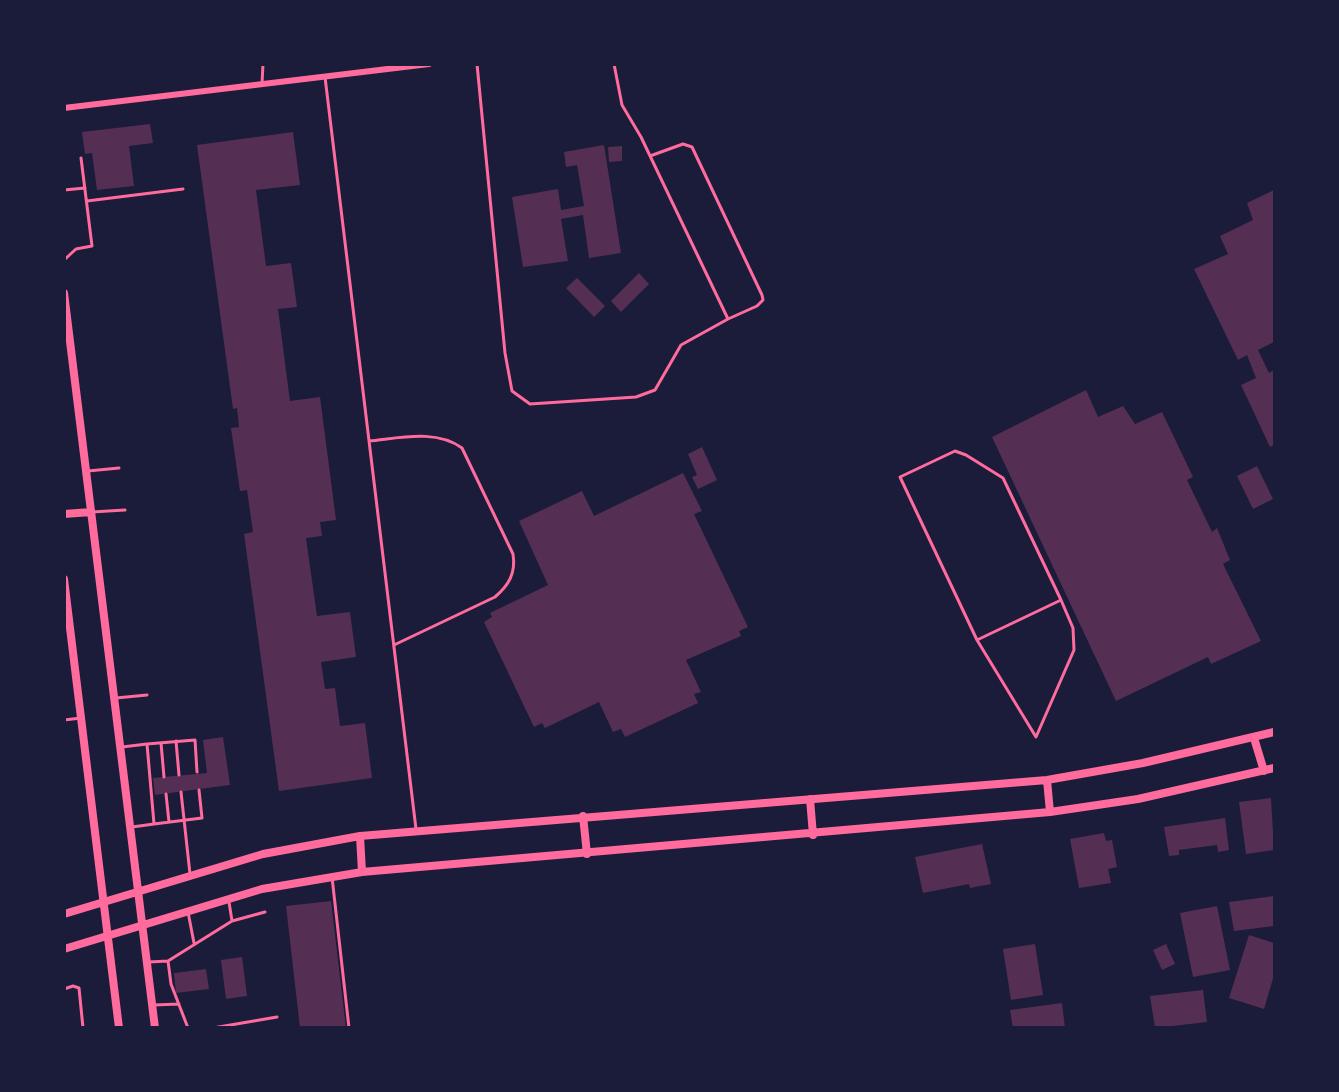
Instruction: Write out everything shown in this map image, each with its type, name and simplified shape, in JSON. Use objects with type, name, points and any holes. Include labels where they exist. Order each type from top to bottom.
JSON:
[{"type":"main road","points":[[65,298],[155,1028]]},
{"type":"main road","points":[[64,514],[90,512]]},
{"type":"main road","points":[[64,579],[119,1028]]},
{"type":"main road","points":[[64,914],[104,900],[263,854],[360,836],[583,816],[1047,780],[1143,764],[1275,732]]},
{"type":"main road","points":[[1254,738],[1264,771]]},
{"type":"main road","points":[[64,949],[262,889],[362,872],[813,835],[1050,812],[1138,799],[1275,768]]},
{"type":"main road","points":[[1047,780],[1050,812]]},
{"type":"main road","points":[[810,799],[813,835]]},
{"type":"main road","points":[[583,816],[587,854]]},
{"type":"main road","points":[[360,836],[362,872]]},
{"type":"street","points":[[64,108],[325,77],[364,68],[429,64]]},
{"type":"lane","points":[[262,85],[263,64]]},
{"type":"lane","points":[[477,64],[505,353],[512,392],[530,404],[636,397],[655,390],[681,345],[757,306],[763,300],[692,147],[683,144],[650,156]]},
{"type":"lane","points":[[614,64],[622,105],[650,156],[728,319]]},
{"type":"lane","points":[[325,77],[416,831]]},
{"type":"lane","points":[[64,260],[76,249],[92,246],[81,158]]},
{"type":"lane","points":[[64,190],[85,188]]},
{"type":"lane","points":[[87,201],[183,189]]},
{"type":"lane","points":[[369,441],[425,436],[452,441],[462,448],[513,554],[515,566],[505,588],[495,597],[394,645]]},
{"type":"lane","points":[[955,451],[966,455],[1003,478],[1061,600],[1073,628],[1074,650],[1036,737],[977,640],[900,477],[955,451]]},
{"type":"lane","points":[[86,471],[119,468]]},
{"type":"lane","points":[[90,512],[125,510]]},
{"type":"lane","points":[[977,640],[1061,600]]},
{"type":"lane","points":[[114,698],[147,694]]},
{"type":"lane","points":[[64,720],[82,718]]},
{"type":"lane","points":[[120,747],[195,740],[197,772]]},
{"type":"lane","points":[[176,741],[179,775]]},
{"type":"lane","points":[[161,742],[164,777]]},
{"type":"lane","points":[[147,744],[154,824]]},
{"type":"lane","points":[[130,828],[202,818],[199,790]]},
{"type":"lane","points":[[180,792],[190,876]]},
{"type":"lane","points":[[166,794],[169,822]]},
{"type":"lane","points":[[332,877],[349,1028]]},
{"type":"lane","points":[[229,900],[232,921]]},
{"type":"lane","points":[[188,911],[194,943]]},
{"type":"lane","points":[[147,962],[168,961],[232,921],[265,912]]},
{"type":"lane","points":[[168,961],[171,984],[188,1028]]},
{"type":"lane","points":[[64,989],[73,986],[79,988],[84,1028]]},
{"type":"lane","points":[[153,1005],[179,1004]]},
{"type":"lane","points":[[213,1028],[277,1017]]},
{"type":"building","points":[[150,124],[153,143],[129,146],[134,186],[97,190],[92,153],[85,154],[82,132]]},
{"type":"building","points":[[293,132],[300,185],[256,190],[266,266],[291,263],[297,307],[278,309],[290,401],[320,397],[336,520],[320,522],[322,536],[306,538],[317,616],[350,612],[356,657],[321,662],[325,689],[335,688],[340,726],[365,723],[372,778],[279,791],[244,534],[253,532],[247,490],[240,491],[231,428],[239,427],[237,408],[233,409],[197,145]]},
{"type":"building","points":[[604,145],[621,253],[589,258],[583,215],[561,219],[568,261],[523,267],[512,197],[558,189],[561,210],[584,206],[577,165],[566,167],[564,152]]},
{"type":"building","points":[[622,146],[622,161],[609,162],[608,147]]},
{"type":"building","points":[[1274,190],[1274,342],[1258,350],[1269,373],[1274,370],[1274,445],[1270,447],[1241,385],[1256,378],[1247,355],[1238,360],[1194,269],[1228,254],[1220,236],[1253,220],[1247,203]]},
{"type":"building","points":[[639,273],[649,284],[621,312],[611,301]]},
{"type":"building","points":[[577,278],[605,306],[594,317],[566,288]]},
{"type":"building","points":[[1086,390],[1098,417],[1123,406],[1135,424],[1162,412],[1193,477],[1187,480],[1212,532],[1217,528],[1230,560],[1223,564],[1261,641],[1211,664],[1208,657],[1116,701],[992,437]]},
{"type":"building","points":[[702,447],[717,480],[698,489],[692,477],[697,475],[688,454]]},
{"type":"building","points":[[1257,466],[1273,499],[1253,509],[1237,476]]},
{"type":"building","points":[[683,473],[702,511],[694,514],[748,627],[739,631],[741,636],[686,660],[701,692],[694,694],[698,703],[625,737],[621,729],[613,732],[599,702],[545,728],[542,723],[534,727],[484,622],[492,617],[490,613],[548,585],[519,521],[582,491],[594,516]]},
{"type":"building","points":[[223,737],[230,785],[155,795],[153,778],[207,773],[203,740]]},
{"type":"building","points":[[1271,798],[1274,850],[1246,854],[1239,802]]},
{"type":"building","points":[[1225,818],[1229,850],[1218,852],[1217,845],[1179,850],[1179,855],[1169,856],[1164,827]]},
{"type":"building","points":[[1104,833],[1106,841],[1112,840],[1117,867],[1108,869],[1111,883],[1079,888],[1070,839]]},
{"type":"building","points":[[982,844],[991,884],[970,888],[969,884],[923,893],[915,857]]},
{"type":"building","points":[[1274,896],[1274,926],[1234,931],[1229,902]]},
{"type":"building","points":[[331,901],[346,1028],[300,1028],[286,906]]},
{"type":"building","points":[[1217,906],[1230,970],[1193,977],[1180,913]]},
{"type":"building","points":[[1249,935],[1274,943],[1274,975],[1264,1009],[1229,998]]},
{"type":"building","points":[[1035,944],[1043,995],[1011,1000],[1003,949]]},
{"type":"building","points":[[1166,944],[1175,964],[1162,970],[1153,950]]},
{"type":"building","points":[[242,957],[247,996],[226,999],[221,960]]},
{"type":"building","points":[[206,969],[209,989],[176,993],[174,973]]},
{"type":"building","points":[[1203,990],[1207,1022],[1155,1028],[1150,996]]},
{"type":"building","points":[[1062,1003],[1065,1028],[1013,1028],[1010,1010]]}]
